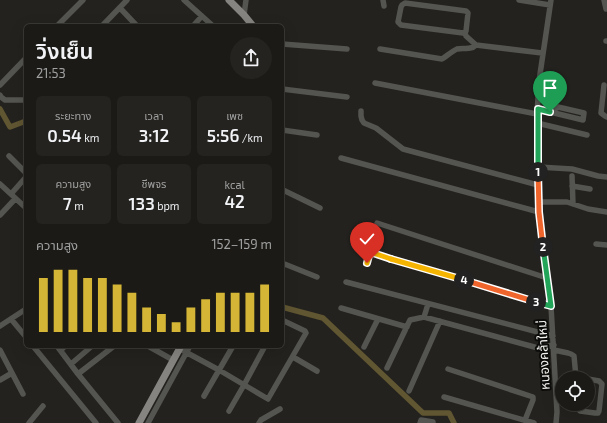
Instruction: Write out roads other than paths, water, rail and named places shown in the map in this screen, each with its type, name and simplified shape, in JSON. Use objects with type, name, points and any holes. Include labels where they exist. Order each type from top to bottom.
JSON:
[{"type":"main road","points":[[229,0],[251,24]]},
{"type":"main road","points":[[139,423],[173,360],[183,349]]},
{"type":"street","points":[[59,24],[83,0]]},
{"type":"street","points":[[104,24],[127,0]]},
{"type":"street","points":[[184,0],[211,24]]},
{"type":"street","points":[[244,15],[246,0]]},
{"type":"street","points":[[519,0],[550,3]]},
{"type":"street","points":[[604,0],[606,8]]},
{"type":"street","points":[[465,33],[401,25],[398,22],[401,7],[405,3],[466,11],[468,13],[465,33],[466,36],[476,45],[542,53]]},
{"type":"street","name":"หนองคล้าใหม่","points":[[550,3],[539,81],[537,123],[538,202],[551,306],[557,412],[556,423]]},
{"type":"street","points":[[120,8],[135,24]]},
{"type":"street","points":[[195,24],[202,16]]},
{"type":"street","points":[[128,24],[132,21]]},
{"type":"street","points":[[284,44],[348,49]]},
{"type":"street","points":[[380,49],[442,59],[455,49],[474,48],[476,45]]},
{"type":"street","points":[[0,85],[24,60]]},
{"type":"street","points":[[375,83],[538,112],[550,112],[583,120],[584,113],[558,107],[550,112]]},
{"type":"street","points":[[604,85],[601,112],[607,117]]},
{"type":"street","points":[[284,89],[347,97]]},
{"type":"street","points":[[0,95],[6,100],[24,100]]},
{"type":"street","points":[[361,111],[361,116],[364,123],[376,128],[403,149],[538,185]]},
{"type":"street","points":[[537,123],[587,135]]},
{"type":"street","points":[[284,130],[317,135]]},
{"type":"street","points":[[9,156],[24,171]]},
{"type":"street","points":[[341,158],[539,212]]},
{"type":"street","points":[[538,166],[572,169],[607,177]]},
{"type":"street","points":[[572,176],[572,204]]},
{"type":"street","points":[[11,194],[24,179]]},
{"type":"street","points":[[0,184],[24,206]]},
{"type":"street","points":[[572,186],[590,189]]},
{"type":"street","points":[[284,190],[320,208]]},
{"type":"street","points":[[0,215],[15,199]]},
{"type":"street","points":[[538,202],[567,202],[588,209],[607,212]]},
{"type":"street","points":[[377,223],[548,278]]},
{"type":"street","points":[[596,244],[607,245]]},
{"type":"street","points":[[367,263],[370,252],[551,306]]},
{"type":"street","points":[[284,264],[317,277]]},
{"type":"street","points":[[346,282],[553,336]]},
{"type":"street","points":[[424,317],[428,304]]},
{"type":"street","points":[[340,308],[407,327]]},
{"type":"street","points":[[0,326],[24,310]]},
{"type":"street","points":[[387,368],[410,320],[424,317],[538,348],[554,347],[574,356],[575,371]]},
{"type":"street","points":[[11,318],[24,334]]},
{"type":"street","points":[[364,346],[378,319]]},
{"type":"street","points":[[148,423],[183,349],[268,399],[306,333],[305,331],[284,321]]},
{"type":"street","points":[[409,391],[440,321]]},
{"type":"street","points":[[35,348],[96,423]]},
{"type":"street","points":[[61,348],[78,374],[118,423]]},
{"type":"street","points":[[71,364],[90,348]]},
{"type":"street","points":[[78,374],[111,348]]},
{"type":"street","points":[[152,348],[173,360]]},
{"type":"street","points":[[204,396],[231,348]]},
{"type":"street","points":[[229,411],[264,348]]},
{"type":"street","points":[[0,350],[23,394]]},
{"type":"street","points":[[293,357],[317,371]]},
{"type":"street","points":[[448,369],[532,397],[533,400],[525,420]]},
{"type":"street","points":[[0,380],[12,373]]},
{"type":"street","points":[[580,411],[595,413],[599,411],[602,384],[599,381],[595,380]]},
{"type":"street","points":[[444,397],[534,423]]},
{"type":"street","points":[[30,423],[43,406]]},
{"type":"street","points":[[259,423],[261,420],[280,409]]},
{"type":"street","points":[[420,423],[421,420],[433,423]]},
{"type":"waterway","points":[[0,109],[10,127],[24,122]]},
{"type":"waterway","points":[[284,308],[323,318],[423,413],[449,413],[454,423]]}]
